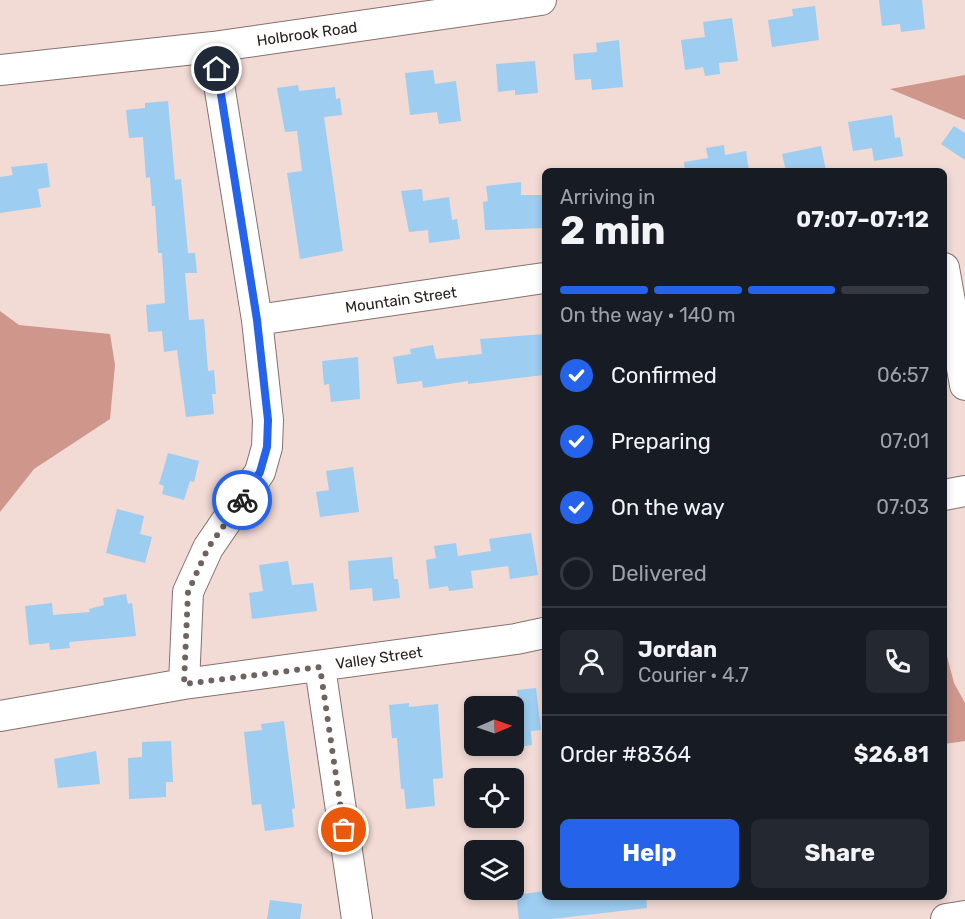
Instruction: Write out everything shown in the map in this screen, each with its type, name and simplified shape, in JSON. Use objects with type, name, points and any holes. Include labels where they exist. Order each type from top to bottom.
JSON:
[{"type":"street","name":"Holbrook Road","points":[[0,70],[213,47],[541,0]]},
{"type":"street","points":[[184,684],[188,592],[208,548],[260,472],[267,447],[268,420],[257,320],[213,47]]},
{"type":"street","name":"Mountain Street","points":[[257,320],[542,278]]},
{"type":"street","points":[[947,283],[965,385]]},
{"type":"street","points":[[947,494],[965,491]]},
{"type":"street","name":"Valley Street","points":[[0,716],[184,684],[320,667],[542,633]]},
{"type":"street","points":[[320,667],[357,919]]},
{"type":"street","points":[[946,919],[965,916]]},
{"type":"shaded area","points":[[965,75],[965,120],[890,89]]},
{"type":"shaded area","points":[[0,311],[19,325],[110,334],[115,365],[110,419],[34,469],[0,512]]},
{"type":"shaded area","points":[[947,656],[954,683],[965,703],[965,741],[947,744]]},
{"type":"building","points":[[879,0],[922,0],[925,29],[901,32],[900,24],[882,26]]},
{"type":"building","points":[[815,6],[819,40],[772,47],[768,20],[793,16],[792,9]]},
{"type":"building","points":[[732,18],[738,61],[719,63],[720,74],[705,76],[703,67],[685,70],[681,40],[705,37],[703,22]]},
{"type":"building","points":[[619,40],[623,87],[592,90],[591,79],[575,80],[573,54],[597,52],[596,43]]},
{"type":"building","points":[[535,61],[538,93],[515,95],[515,90],[498,92],[496,64]]},
{"type":"building","points":[[433,70],[435,84],[456,81],[461,121],[439,124],[437,112],[410,115],[405,73]]},
{"type":"building","points":[[298,85],[299,91],[335,87],[336,99],[340,98],[342,115],[324,117],[343,251],[300,259],[287,173],[302,171],[297,131],[285,132],[277,88]]},
{"type":"building","points":[[168,101],[175,180],[181,179],[188,253],[195,253],[197,273],[185,273],[189,320],[204,319],[208,371],[214,370],[216,394],[212,394],[214,414],[186,417],[177,350],[164,352],[162,331],[148,332],[146,305],[165,303],[162,253],[158,253],[155,206],[152,206],[150,177],[146,178],[143,137],[129,138],[126,110],[145,108],[145,103]]},
{"type":"building","points":[[892,115],[895,138],[900,137],[903,156],[874,161],[872,148],[853,151],[848,122]]},
{"type":"building","points":[[954,126],[965,133],[965,160],[941,144]]},
{"type":"building","points":[[724,145],[725,155],[746,151],[749,168],[685,168],[684,162],[708,158],[706,148]]},
{"type":"building","points":[[821,146],[825,168],[785,168],[782,154]]},
{"type":"building","points":[[47,163],[50,187],[38,189],[41,207],[0,213],[0,177],[13,175],[11,167]]},
{"type":"building","points":[[521,182],[521,195],[542,195],[542,228],[485,230],[483,202],[488,201],[486,186]]},
{"type":"building","points":[[422,189],[423,201],[449,197],[452,220],[457,219],[460,239],[429,243],[428,230],[409,232],[401,191]]},
{"type":"building","points":[[542,334],[542,375],[468,384],[468,381],[423,388],[422,381],[397,384],[393,357],[411,354],[410,349],[433,345],[436,359],[482,354],[480,339]]},
{"type":"building","points":[[358,357],[360,399],[331,402],[329,384],[324,385],[322,361]]},
{"type":"building","points":[[168,453],[199,461],[194,482],[190,481],[184,500],[162,494],[164,486],[159,484]]},
{"type":"building","points":[[353,467],[359,512],[320,517],[316,492],[329,490],[326,471]]},
{"type":"building","points":[[117,509],[144,516],[140,534],[152,537],[145,563],[106,553]]},
{"type":"building","points":[[531,533],[538,575],[510,579],[508,566],[471,571],[473,588],[449,591],[448,586],[429,589],[426,560],[436,558],[434,546],[456,543],[458,556],[491,551],[489,539]]},
{"type":"building","points":[[392,557],[394,579],[398,579],[400,598],[373,601],[372,588],[350,590],[348,561]]},
{"type":"building","points":[[288,561],[292,585],[313,583],[317,611],[252,619],[249,593],[263,591],[259,565]]},
{"type":"building","points":[[126,594],[128,604],[132,603],[136,636],[69,642],[70,648],[50,650],[49,643],[29,645],[25,606],[52,603],[53,615],[90,612],[89,609],[104,605],[103,598]]},
{"type":"building","points":[[536,688],[541,730],[531,731],[532,745],[524,746],[524,696],[518,696],[517,690]]},
{"type":"building","points":[[409,703],[409,707],[438,704],[443,778],[433,779],[435,806],[406,809],[404,789],[401,789],[397,738],[392,738],[389,705]]},
{"type":"building","points":[[284,721],[295,808],[292,809],[294,827],[265,831],[261,804],[252,805],[244,732],[262,730],[261,724]]},
{"type":"building","points":[[171,741],[173,782],[166,782],[166,797],[129,799],[128,758],[142,757],[142,742]]},
{"type":"building","points":[[96,751],[100,784],[58,788],[54,759]]},
{"type":"building","points":[[542,891],[542,900],[646,900],[647,908],[552,919],[519,919],[517,900],[524,900],[524,894]]},
{"type":"building","points":[[270,900],[302,904],[300,919],[267,919]]},
{"type":"way so far","points":[[242,500],[208,548],[188,592],[184,684],[320,667],[344,830]]},
{"type":"route","points":[[217,69],[257,320],[268,420],[267,447],[260,472],[242,500]]}]
